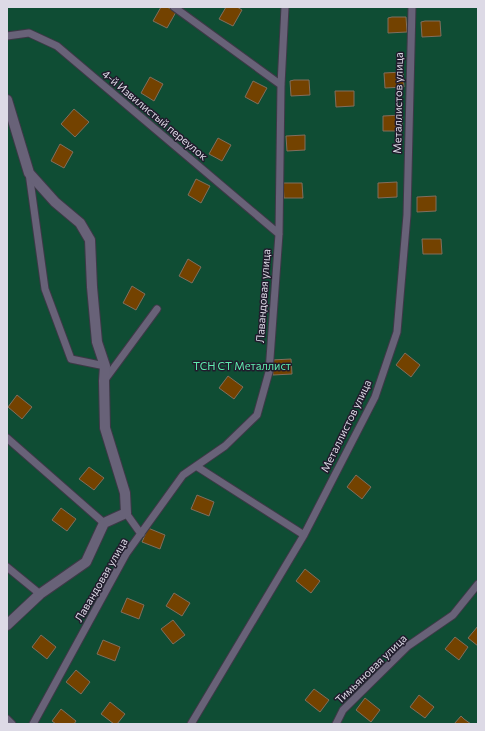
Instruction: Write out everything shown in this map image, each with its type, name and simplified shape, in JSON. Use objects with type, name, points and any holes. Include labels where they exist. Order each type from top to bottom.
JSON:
[{"type":"street","points":[[7,100],[29,173],[55,202],[80,223],[90,240],[96,342],[105,366],[105,428],[125,493],[126,513],[104,524],[86,562],[40,594],[7,625]]},
{"type":"lane","points":[[174,7],[281,85]]},
{"type":"lane","name":"Лавандовая улица","points":[[33,724],[126,554],[183,475],[225,446],[257,416],[269,372],[279,234],[281,85],[286,7]]},
{"type":"lane","name":"Металлистов улица","points":[[191,724],[304,535],[375,397],[396,332],[407,214],[412,7]]},
{"type":"lane","name":"4-й Извилистый переулок","points":[[7,36],[29,33],[57,46],[279,234]]},
{"type":"lane","points":[[29,173],[45,289],[71,359],[105,366]]},
{"type":"lane","points":[[104,381],[157,309]]},
{"type":"lane","points":[[7,438],[104,524]]},
{"type":"lane","points":[[196,466],[304,535]]},
{"type":"lane","points":[[126,513],[141,534]]},
{"type":"lane","points":[[7,568],[40,594]]},
{"type":"lane","name":"Тимьяновая улица","points":[[336,724],[343,710],[408,646],[453,614],[478,584]]},
{"type":"lane","points":[[7,719],[12,724]]},
{"type":"green space","name":"ТСН СТ Металлист","points":[[7,7],[478,7],[478,724],[7,724]]},
{"type":"building","points":[[161,7],[167,7],[176,12],[167,28],[153,21]]},
{"type":"building","points":[[226,7],[237,7],[242,10],[233,26],[219,19]]},
{"type":"building","points":[[406,17],[407,32],[388,33],[388,18]]},
{"type":"building","points":[[440,21],[441,36],[422,37],[421,22]]},
{"type":"building","points":[[403,72],[404,87],[385,88],[384,73]]},
{"type":"building","points":[[150,77],[163,84],[154,101],[141,93]]},
{"type":"building","points":[[309,80],[310,95],[291,96],[290,81]]},
{"type":"building","points":[[253,81],[267,88],[258,104],[245,97]]},
{"type":"building","points":[[335,91],[354,91],[354,106],[336,107]]},
{"type":"building","points":[[74,109],[89,122],[75,137],[61,124]]},
{"type":"building","points":[[402,115],[402,131],[383,131],[383,116]]},
{"type":"building","points":[[305,135],[305,150],[287,151],[286,136]]},
{"type":"building","points":[[218,138],[231,145],[222,161],[209,154]]},
{"type":"building","points":[[60,144],[73,152],[64,168],[51,161]]},
{"type":"building","points":[[196,179],[210,186],[201,203],[188,195]]},
{"type":"building","points":[[397,182],[397,197],[378,198],[378,183]]},
{"type":"building","points":[[283,183],[302,183],[303,198],[284,198]]},
{"type":"building","points":[[436,196],[436,211],[417,212],[417,197]]},
{"type":"building","points":[[422,239],[441,239],[442,254],[423,254]]},
{"type":"building","points":[[188,259],[201,267],[192,283],[179,276]]},
{"type":"building","points":[[132,286],[145,294],[136,310],[123,303]]},
{"type":"building","points":[[405,353],[420,365],[411,377],[396,365]]},
{"type":"building","points":[[291,359],[292,374],[273,375],[272,360]]},
{"type":"building","points":[[228,376],[243,387],[234,399],[219,388]]},
{"type":"building","points":[[17,395],[32,407],[22,419],[8,407]]},
{"type":"building","points":[[89,467],[104,478],[94,490],[79,479]]},
{"type":"building","points":[[356,475],[371,487],[362,499],[347,487]]},
{"type":"building","points":[[197,495],[214,502],[209,516],[191,509]]},
{"type":"building","points":[[61,508],[76,519],[67,531],[52,520]]},
{"type":"building","points":[[148,528],[165,535],[160,549],[142,542]]},
{"type":"building","points":[[305,569],[320,581],[311,593],[296,581]]},
{"type":"building","points":[[174,593],[190,603],[182,616],[166,606]]},
{"type":"building","points":[[127,598],[144,605],[139,619],[121,612]]},
{"type":"building","points":[[173,620],[185,635],[173,644],[161,629]]},
{"type":"building","points":[[478,626],[478,646],[468,638]]},
{"type":"building","points":[[41,635],[56,647],[47,659],[32,647]]},
{"type":"building","points":[[455,637],[468,647],[459,660],[445,649]]},
{"type":"building","points":[[103,640],[120,647],[115,661],[97,654]]},
{"type":"building","points":[[76,670],[90,682],[81,694],[66,682]]},
{"type":"building","points":[[314,689],[329,700],[320,712],[305,700]]},
{"type":"building","points":[[419,695],[434,707],[425,718],[410,707]]},
{"type":"building","points":[[365,698],[380,710],[371,722],[356,710]]},
{"type":"building","points":[[110,702],[125,714],[117,724],[114,724],[101,714]]},
{"type":"building","points":[[61,709],[76,721],[74,724],[56,724],[52,721]]},
{"type":"building","points":[[461,716],[464,719],[471,724],[454,724]]}]
